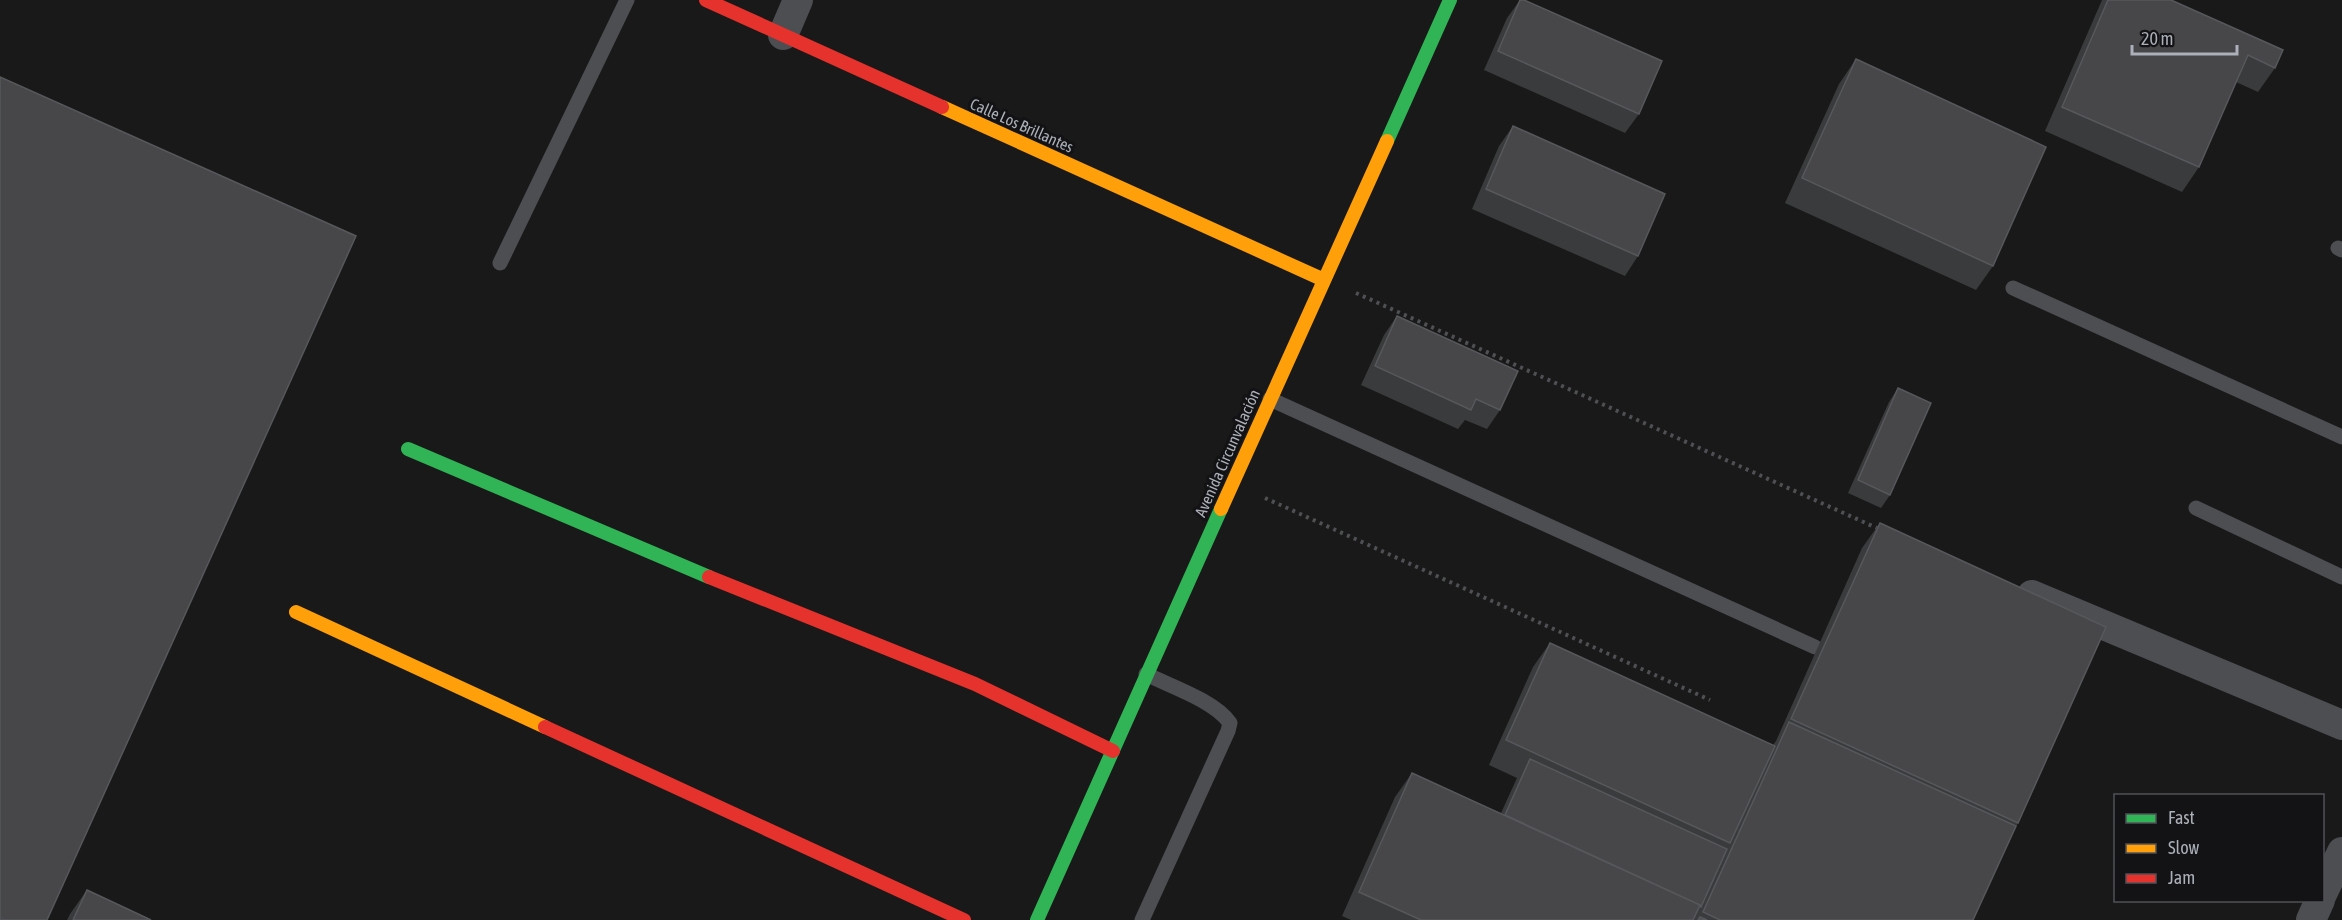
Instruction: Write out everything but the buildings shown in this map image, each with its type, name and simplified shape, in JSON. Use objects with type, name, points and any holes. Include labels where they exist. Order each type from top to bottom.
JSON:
[{"type":"street","name":"Calle Los Brillantes","points":[[706,0],[1324,280]]},
{"type":"street","points":[[783,34],[798,0]]},
{"type":"street","name":"Avenida Circunvalación","points":[[1037,920],[1450,0]]},
{"type":"street","points":[[408,449],[654,556],[950,673],[1076,730],[1113,751]]},
{"type":"street","points":[[2005,583],[2342,725]]},
{"type":"street","points":[[296,612],[964,920]]},
{"type":"street","points":[[2324,890],[2342,852]]},
{"type":"street","points":[[2311,920],[2319,902]]},
{"type":"lane","points":[[500,262],[627,0]]},
{"type":"lane","points":[[2013,288],[2342,437]]},
{"type":"lane","points":[[1270,399],[1815,647]]},
{"type":"lane","points":[[2196,508],[2342,577]]},
{"type":"lane","points":[[1142,920],[1230,723],[1225,716],[1201,700],[1146,674]]},
{"type":"path","points":[[1324,280],[1886,532]]},
{"type":"path","points":[[1232,483],[1710,700]]},
{"type":"traffic: fast","points":[[1387,141],[1450,0]]},
{"type":"traffic: fast","points":[[408,449],[709,577]]},
{"type":"traffic: fast","points":[[1037,920],[1221,509]]},
{"type":"traffic: slow","points":[[942,107],[1324,280]]},
{"type":"traffic: slow","points":[[1221,509],[1387,141]]},
{"type":"traffic: slow","points":[[296,612],[545,727]]},
{"type":"traffic: jam","points":[[706,0],[942,107]]},
{"type":"traffic: jam","points":[[709,577],[975,684],[1113,751]]},
{"type":"traffic: jam","points":[[545,727],[964,920]]}]
